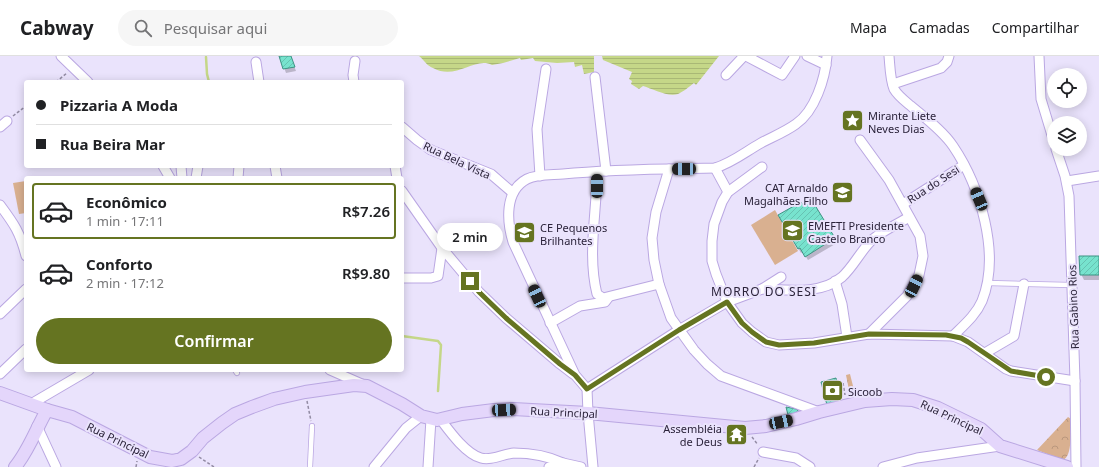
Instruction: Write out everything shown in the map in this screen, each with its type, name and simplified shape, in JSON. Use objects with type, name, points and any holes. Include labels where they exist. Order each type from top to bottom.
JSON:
[{"type":"street","points":[[61,56],[86,80]]},
{"type":"street","points":[[726,75],[745,56],[782,75],[795,56]]},
{"type":"street","points":[[575,375],[510,233],[509,207],[513,193],[518,186],[527,179],[540,176],[715,168],[728,164],[797,123],[804,116],[818,94],[826,60],[807,56]]},
{"type":"street","points":[[889,56],[893,84],[898,95],[939,130],[952,145],[964,165],[979,199],[986,224],[989,253],[987,283],[982,301],[972,317],[953,336]]},
{"type":"street","points":[[893,84],[941,68],[947,62],[949,56]]},
{"type":"street","points":[[1039,56],[1041,99],[1047,119]]},
{"type":"street","points":[[354,61],[354,80]]},
{"type":"street","points":[[256,62],[259,80]]},
{"type":"street","points":[[540,176],[537,129],[546,69]]},
{"type":"street","points":[[595,77],[602,172],[593,235],[593,261],[597,294],[604,298],[659,284]]},
{"type":"street","name":"Rua Bela Vista","points":[[404,129],[431,150],[491,174],[513,193]]},
{"type":"street","points":[[860,140],[889,180],[903,204],[920,236],[923,256],[919,274],[907,296],[869,334]]},
{"type":"street","name":"Rua Gabino Rios","points":[[1058,156],[1067,181],[1070,207],[1076,467]]},
{"type":"street","name":"Rua do Sesi","points":[[903,204],[964,165]]},
{"type":"street","points":[[762,167],[728,192],[722,202],[714,224],[712,261],[727,302],[742,323],[766,342],[779,345],[792,345],[869,334],[953,336],[968,342],[1011,371],[1075,381]]},
{"type":"street","points":[[715,168],[728,192]]},
{"type":"street","points":[[669,169],[656,212],[652,238],[654,260],[659,284],[671,318],[706,364],[721,376],[819,412]]},
{"type":"street","points":[[1067,181],[1099,176]]},
{"type":"street","points":[[404,194],[442,248],[479,292],[530,339],[575,375],[587,389],[593,467]]},
{"type":"street","points":[[2,212],[16,226],[24,248]]},
{"type":"street","name":"Rua do Sesi","points":[[762,289],[793,291],[810,290],[835,281],[842,276],[872,240],[910,217]]},
{"type":"street","points":[[404,278],[431,278],[438,276],[442,248]]},
{"type":"street","name":"Rua do Sesi","points":[[587,389],[679,330],[727,302],[762,289],[782,277]]},
{"type":"street","points":[[835,281],[842,304],[847,337]]},
{"type":"street","points":[[985,353],[1014,336],[1024,284]]},
{"type":"street","points":[[0,314],[24,291]]},
{"type":"street","points":[[550,323],[580,306],[605,302],[608,297]]},
{"type":"street","points":[[0,374],[24,351]]},
{"type":"street","points":[[31,404],[86,372]]},
{"type":"street","points":[[335,372],[367,386]]},
{"type":"street","name":"Rua Principal","points":[[0,393],[72,417],[150,457],[172,461],[181,459],[192,452],[203,438],[235,414],[274,399],[341,386],[367,386],[431,418],[507,409],[588,413],[745,428],[766,426],[789,421],[865,401],[892,399],[913,400],[938,408],[981,429],[1000,446],[1067,467]]},
{"type":"street","points":[[15,467],[24,456],[38,426],[52,411]]},
{"type":"street","points":[[431,418],[476,456],[482,459],[514,454],[550,457],[581,467]]},
{"type":"street","points":[[374,467],[406,428],[431,418]]},
{"type":"street","points":[[428,467],[431,418]]},
{"type":"street","points":[[38,426],[56,467]]},
{"type":"street","points":[[883,467],[918,458],[1000,446]]},
{"type":"street","points":[[763,452],[796,458],[810,467]]},
{"type":"street","points":[[548,467],[563,462]]},
{"type":"lane","points":[[987,283],[1072,285]]},
{"type":"lane","points":[[310,467],[312,426]]},
{"type":"path","points":[[59,80],[74,68]]},
{"type":"path","points":[[4,124],[24,108]]},
{"type":"path","points":[[843,383],[846,401]]},
{"type":"path","points":[[305,392],[312,426]]},
{"type":"path","points":[[745,428],[763,452]]},
{"type":"path","points":[[192,452],[214,467]]},
{"type":"green space","points":[[24,181],[24,213],[19,214],[13,183]]},
{"type":"green space","points":[[775,210],[798,251],[775,265],[751,225]]},
{"type":"green space","points":[[850,374],[856,398],[851,400],[846,375]]},
{"type":"green space","points":[[1068,417],[1071,419],[1071,436],[1070,448],[1066,458],[1063,460],[1037,450]]},
{"type":"shaded area","points":[[419,56],[594,56],[594,72],[584,74],[582,65],[575,67],[574,62],[557,63],[535,61],[533,58],[521,60],[520,58],[492,65],[486,63],[479,64],[450,72],[441,71],[429,66]]},
{"type":"shaded area","points":[[602,56],[719,56],[696,85],[694,83],[680,93],[674,95],[665,94],[643,86],[639,89],[631,84],[632,81],[629,79],[632,72],[603,60]]},
{"type":"building","points":[[279,56],[291,56],[295,67],[283,69]]},
{"type":"building","points":[[810,201],[811,203],[813,202],[835,238],[805,257],[800,248],[798,249],[778,215],[801,202],[804,206]]},
{"type":"building","points":[[1079,256],[1099,256],[1099,275],[1080,275]]},
{"type":"building","points":[[836,378],[841,402],[827,405],[821,382]]},
{"type":"building","points":[[786,407],[796,409],[803,415],[789,419]]},
{"type":"waterway","points":[[206,57],[208,80]]},
{"type":"waterway","points":[[404,336],[438,341],[441,345],[438,391]]},
{"type":"place","name":"Mirante Liete Neves Dias","points":[[853,121]]},
{"type":"place","name":"CAT Arnaldo Magalhães Filho","points":[[843,193]]},
{"type":"place","name":"EMEFTI Presidente Castelo Branco","points":[[793,231]]},
{"type":"place","name":"CE Pequenos Brilhantes","points":[[525,233]]},
{"type":"place","name":"Sicoob","points":[[832,391]]},
{"type":"place","name":"Assembléia de Deus","points":[[737,434]]},
{"type":"district","name":"MORRO DO SESI","points":[[764,291]]},
{"type":"route","points":[[470,281],[479,292],[506,318],[575,375],[587,389],[679,330],[727,302],[742,323],[766,342],[779,345],[792,345],[869,334],[946,335],[961,338],[1006,369],[1017,373],[1046,377]]}]
